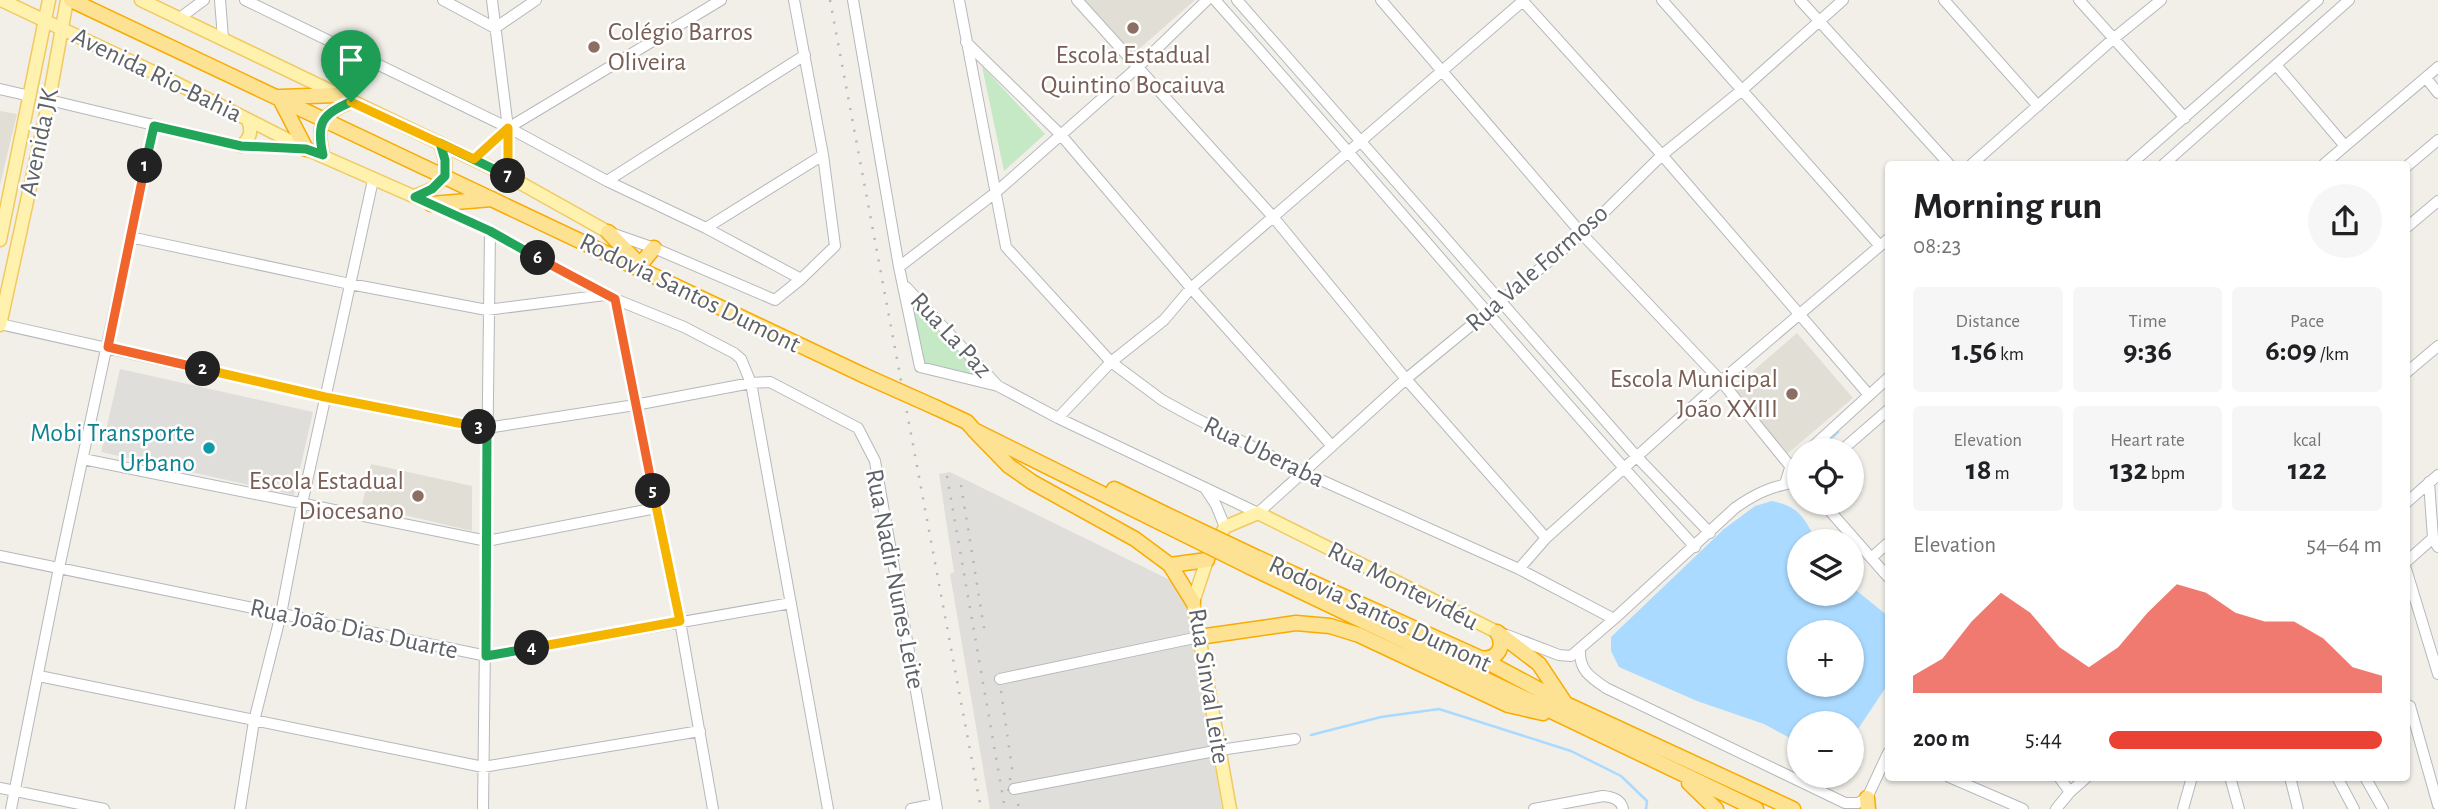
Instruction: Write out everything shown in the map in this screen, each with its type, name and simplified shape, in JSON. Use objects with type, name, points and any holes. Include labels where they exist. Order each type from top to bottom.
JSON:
[{"type":"highway","name":"Rodovia Santos Dumont","points":[[69,0],[971,426],[976,420],[1161,517],[1756,809]]},
{"type":"highway","points":[[306,149],[279,97],[336,95]]},
{"type":"highway","points":[[431,204],[493,199]]},
{"type":"highway","points":[[608,232],[645,270],[654,248]]},
{"type":"highway","points":[[971,426],[1009,466],[1032,482],[1110,524],[1170,565],[1193,602]]},
{"type":"highway","points":[[1170,565],[1207,560]]},
{"type":"highway","name":"Rodovia Santos Dumont","points":[[1253,562],[1480,658],[1566,704],[1793,809]]},
{"type":"highway","points":[[1199,637],[1296,623],[1330,626],[1359,635],[1508,705],[1570,720]]},
{"type":"highway","points":[[1480,658],[1490,658],[1499,652],[1501,642],[1497,632]]},
{"type":"highway","points":[[1497,632],[1539,664],[1566,704]]},
{"type":"highway","points":[[1674,771],[1716,809]]},
{"type":"main road","name":"Avenida Rio-Bahia","points":[[1,0],[306,149],[431,204]]},
{"type":"main road","name":"Avenida JK","points":[[0,240],[49,0]]},
{"type":"main road","name":"Avenida JK","points":[[0,324],[69,0]]},
{"type":"main road","points":[[141,0],[474,159],[608,232]]},
{"type":"main road","points":[[323,155],[318,134],[324,119],[335,108],[351,102]]},
{"type":"main road","points":[[241,146],[251,134],[248,120]]},
{"type":"main road","points":[[415,197],[432,189],[445,176],[445,160],[440,143]]},
{"type":"main road","name":"Rua Vale Formoso","points":[[1225,527],[1258,513]]},
{"type":"main road","name":"Rua Montevidéu","points":[[1258,513],[1497,632]]},
{"type":"main road","name":"Rua Sinval Leite","points":[[1225,527],[1207,560],[1193,602],[1230,809]]},
{"type":"street","points":[[181,18],[204,0]]},
{"type":"street","points":[[220,0],[223,38]]},
{"type":"street","points":[[245,0],[508,128],[801,279]]},
{"type":"street","points":[[443,0],[495,28]]},
{"type":"street","points":[[492,0],[508,128],[508,176]]},
{"type":"street","points":[[495,28],[537,0]]},
{"type":"street","points":[[474,159],[508,128],[721,0]]},
{"type":"street","points":[[608,232],[654,248],[775,300],[835,246],[823,155],[794,0]]},
{"type":"street","points":[[853,0],[904,284]]},
{"type":"street","name":"Rua Uberaba","points":[[959,0],[1006,247],[1111,362],[1162,400],[1191,416],[1303,471],[1519,569],[1614,619]]},
{"type":"street","points":[[1077,0],[1274,218],[1406,379],[1546,538]]},
{"type":"street","points":[[899,267],[995,193],[1139,66],[1207,0]]},
{"type":"street","points":[[1215,0],[1695,547]]},
{"type":"street","points":[[1237,0],[1637,457],[1710,533]]},
{"type":"street","points":[[1381,0],[1582,233],[1721,381],[1787,464]]},
{"type":"street","points":[[1058,418],[1111,362],[1164,320],[1191,288],[1523,0],[1662,155],[1869,395]]},
{"type":"street","points":[[1519,569],[1546,538],[1721,381],[1884,243],[1662,0]]},
{"type":"street","points":[[1800,0],[1946,161]]},
{"type":"street","name":"Rua Vale Formoso","points":[[1258,513],[1406,379],[1582,233],[1662,155],[1742,90],[1843,0]]},
{"type":"street","points":[[1944,0],[2038,106]]},
{"type":"street","points":[[2079,0],[2185,118]]},
{"type":"street","points":[[1975,161],[2161,0]]},
{"type":"street","points":[[2135,161],[2318,0]]},
{"type":"street","points":[[2167,161],[2349,0]]},
{"type":"street","points":[[966,42],[1061,135],[1191,288],[1332,446]]},
{"type":"street","points":[[607,180],[804,55]]},
{"type":"street","points":[[2277,66],[2346,146]]},
{"type":"street","points":[[2328,161],[2438,67]]},
{"type":"street","points":[[2426,78],[2438,93]]},
{"type":"street","points":[[0,89],[30,96]]},
{"type":"street","points":[[49,100],[241,146],[306,149]]},
{"type":"street","points":[[11,809],[59,568],[154,126]]},
{"type":"street","points":[[2410,164],[2438,140]]},
{"type":"street","points":[[706,228],[823,155]]},
{"type":"street","points":[[240,809],[254,721],[281,614],[302,504],[373,180]]},
{"type":"street","points":[[2410,225],[2438,201]]},
{"type":"street","name":"Avenida Rio-Bahia","points":[[431,204],[490,231],[610,297],[684,327],[741,359],[751,383],[828,809]]},
{"type":"street","points":[[483,809],[490,231]]},
{"type":"street","points":[[130,237],[487,310],[610,297],[680,621],[713,809]]},
{"type":"street","name":"Rua Montevidéu","points":[[904,284],[920,368],[998,386],[1058,418],[1258,513]]},
{"type":"street","name":"Rua La Paz","points":[[904,284],[998,386]]},
{"type":"street","points":[[0,324],[325,397],[487,428],[635,405],[751,383]]},
{"type":"street","points":[[2410,370],[2438,346]]},
{"type":"street","points":[[1822,438],[1885,380]]},
{"type":"street","name":"Rua Nadir Nunes Leite","points":[[751,383],[770,382],[858,428],[875,461],[937,806]]},
{"type":"street","points":[[1856,438],[1885,413]]},
{"type":"street","points":[[83,459],[487,541],[656,508]]},
{"type":"street","points":[[2410,499],[2438,475]]},
{"type":"street","points":[[1787,478],[1785,484],[1753,495],[1735,508],[1580,650],[1580,661],[1587,674],[1605,688],[1846,803],[1867,804],[1885,760]]},
{"type":"street","points":[[2410,559],[2436,543],[2429,482]]},
{"type":"street","points":[[1204,488],[1216,505],[1225,527]]},
{"type":"street","points":[[1833,515],[1885,574]]},
{"type":"street","points":[[1871,558],[1885,546]]},
{"type":"street","name":"Rua João Dias Duarte","points":[[0,556],[486,656],[791,603]]},
{"type":"street","points":[[2410,582],[2438,674]]},
{"type":"street","name":"Rua Montevidéu","points":[[1497,632],[1559,655],[1571,656],[1580,650]]},
{"type":"street","points":[[1000,679],[1199,637]]},
{"type":"street","points":[[38,676],[483,767],[700,731]]},
{"type":"street","points":[[2410,706],[2438,805]]},
{"type":"street","points":[[1014,789],[1295,738]]},
{"type":"street","points":[[1958,781],[2024,809]]},
{"type":"street","points":[[2062,781],[2070,792]]},
{"type":"street","points":[[2056,809],[2082,781]]},
{"type":"street","points":[[2183,809],[2191,781]]},
{"type":"street","points":[[2231,781],[2239,809]]},
{"type":"street","points":[[2291,781],[2298,809]]},
{"type":"street","points":[[2339,781],[2354,809]]},
{"type":"street","points":[[2367,781],[2383,809]]},
{"type":"street","points":[[0,788],[104,809]]},
{"type":"street","points":[[1534,809],[1603,796],[1614,797],[1623,809]]},
{"type":"street","points":[[911,809],[937,806]]},
{"type":"shaded area","name":"Escola Estadual Quintino Bocaiuva","points":[[1077,0],[1195,0],[1131,56]]},
{"type":"shaded area","points":[[0,111],[17,114],[0,185]]},
{"type":"shaded area","name":"Escola Municipal João XXIII","points":[[1797,333],[1853,398],[1806,438],[1787,438],[1787,454],[1731,390]]},
{"type":"shaded area","points":[[120,369],[313,412],[294,495],[101,452]]},
{"type":"shaded area","name":"Escola Estadual Diocesano","points":[[371,464],[472,486],[472,531],[362,505]]},
{"type":"shaded area","points":[[950,472],[1174,582],[1188,603],[1222,809],[990,809],[950,574],[954,572],[939,474]]},
{"type":"green space","points":[[982,66],[1045,134],[1004,171]]},
{"type":"green space","points":[[910,296],[953,345],[988,381],[924,366]]},
{"type":"water","points":[[1772,501],[1787,505],[1787,515],[1801,515],[1810,529],[1787,529],[1787,606],[1864,606],[1864,597],[1885,614],[1885,688],[1864,720],[1864,711],[1787,711],[1787,736],[1764,724],[1697,701],[1619,667],[1611,651],[1611,637],[1724,529],[1755,506]]},
{"type":"waterway","points":[[1831,438],[1838,432]]},
{"type":"waterway","points":[[1311,735],[1381,717],[1439,709],[1571,751],[1621,776],[1647,801],[1646,809]]},
{"type":"railway","points":[[830,0],[981,809]]},
{"type":"railway","points":[[947,476],[1005,809]]},
{"type":"railway","points":[[961,485],[985,634]]},
{"type":"railway","points":[[1001,691],[1012,768],[1007,798]]},
{"type":"railway","points":[[1018,804],[1019,809]]},
{"type":"place","name":"Escola Estadual Quintino Bocaiuva","points":[[1133,28]]},
{"type":"place","name":"Colégio Barros Oliveira","points":[[594,47]]},
{"type":"place","name":"Escola Municipal João XXIII","points":[[1792,394]]},
{"type":"place","name":"Mobi Transporte Urbano","points":[[209,448]]},
{"type":"place","name":"Escola Estadual Diocesano","points":[[418,496]]},
{"type":"route","points":[[351,102],[335,108],[324,119],[318,134],[323,155],[306,149],[241,146],[154,126],[108,347],[325,397],[487,428],[486,656],[680,621],[615,299],[490,231],[415,197],[432,189],[445,176],[445,160],[440,143],[508,176],[508,128],[474,159],[440,143],[351,102]]}]
